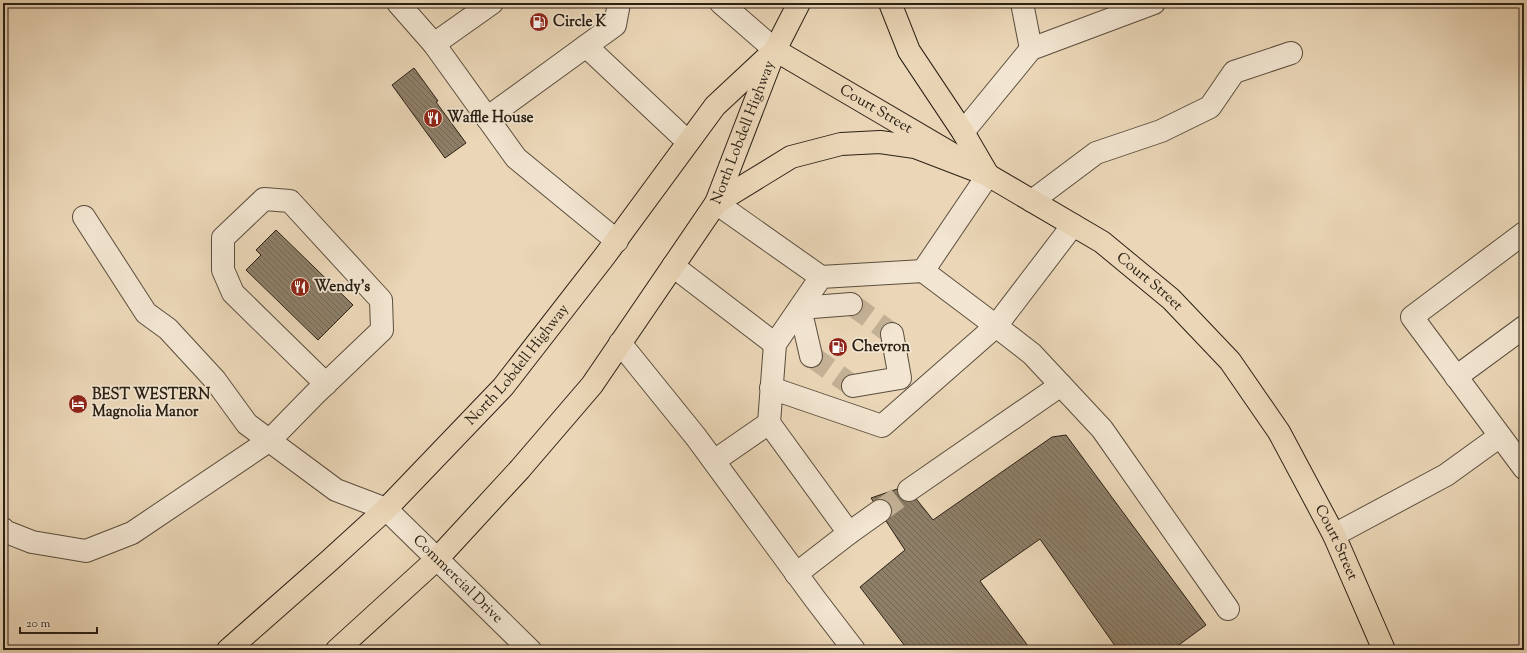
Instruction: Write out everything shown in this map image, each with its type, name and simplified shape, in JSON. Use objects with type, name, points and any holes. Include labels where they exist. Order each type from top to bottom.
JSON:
[{"type":"main road","name":"North Lobdell Highway","points":[[337,650],[438,558],[520,469],[592,385],[716,203],[774,50],[799,3]]},
{"type":"main road","points":[[890,3],[909,51],[963,132],[988,175]]},
{"type":"main road","name":"North Lobdell Highway","points":[[228,650],[330,561],[386,509],[503,386],[617,240],[715,106],[774,50]]},
{"type":"main road","name":"Court Street","points":[[774,50],[1102,242],[1171,299],[1230,361],[1279,432],[1334,535],[1384,650]]},
{"type":"main road","points":[[716,203],[790,157],[841,144],[880,142],[915,147],[988,175]]},
{"type":"street","points":[[398,3],[434,44],[516,158],[617,240]]},
{"type":"street","points":[[434,44],[492,3]]},
{"type":"street","points":[[487,118],[616,25],[620,3]]},
{"type":"street","points":[[721,3],[774,50]]},
{"type":"street","points":[[1022,3],[1031,49]]},
{"type":"street","points":[[963,132],[1031,49],[1154,3]]},
{"type":"street","points":[[586,46],[688,142]]},
{"type":"street","points":[[1032,201],[1096,153],[1161,130],[1210,107],[1234,72],[1291,53]]},
{"type":"street","points":[[923,271],[988,175]]},
{"type":"street","points":[[3,529],[4,532],[32,542],[86,551],[132,532],[270,440],[382,330],[381,300],[290,201],[264,200],[223,238],[223,270],[233,293],[326,384]]},
{"type":"street","points":[[716,203],[821,277],[923,271],[1032,354],[1102,430],[1228,609]]},
{"type":"street","points":[[84,217],[146,313],[168,329],[215,380],[247,424],[336,490],[386,509]]},
{"type":"street","points":[[771,388],[882,426],[996,326],[1073,225]]},
{"type":"street","points":[[1524,233],[1412,317],[1524,468]]},
{"type":"street","points":[[673,266],[775,344]]},
{"type":"street","points":[[821,277],[775,344],[768,423],[849,533]]},
{"type":"street","points":[[800,308],[851,304]]},
{"type":"street","points":[[800,308],[811,356]]},
{"type":"street","points":[[1456,377],[1524,327]]},
{"type":"street","points":[[892,334],[900,378]]},
{"type":"street","points":[[620,343],[696,437],[796,574],[854,650]]},
{"type":"street","points":[[852,386],[900,378],[921,392]]},
{"type":"street","points":[[909,490],[1061,385]]},
{"type":"street","points":[[714,461],[768,423]]},
{"type":"street","points":[[1334,535],[1446,475],[1500,436]]},
{"type":"street","name":"Commercial Drive","points":[[386,509],[438,558],[530,650]]},
{"type":"street","points":[[796,574],[880,511]]},
{"type":"building","name":"Waffle House","points":[[414,68],[438,101],[436,102],[466,143],[445,158],[392,85]]},
{"type":"building","name":"Wendy's","points":[[276,230],[353,305],[318,340],[246,270],[261,255],[256,250]]},
{"type":"building","points":[[1066,435],[1206,625],[1172,650],[1118,650],[1040,539],[980,581],[1031,650],[908,650],[860,587],[905,550],[871,498],[906,486],[933,520],[1052,437]]},
{"type":"tunnel","points":[[851,304],[892,334]]},
{"type":"tunnel","points":[[811,356],[853,386]]},
{"type":"tunnel","points":[[880,511],[909,490]]},
{"type":"place","name":"Circle K","points":[[539,22]]},
{"type":"place","name":"Waffle House","points":[[433,118]]},
{"type":"place","name":"Wendy's","points":[[300,287]]},
{"type":"place","name":"Chevron","points":[[838,347]]},
{"type":"place","name":"BEST WESTERN Magnolia Manor","points":[[78,404]]}]
